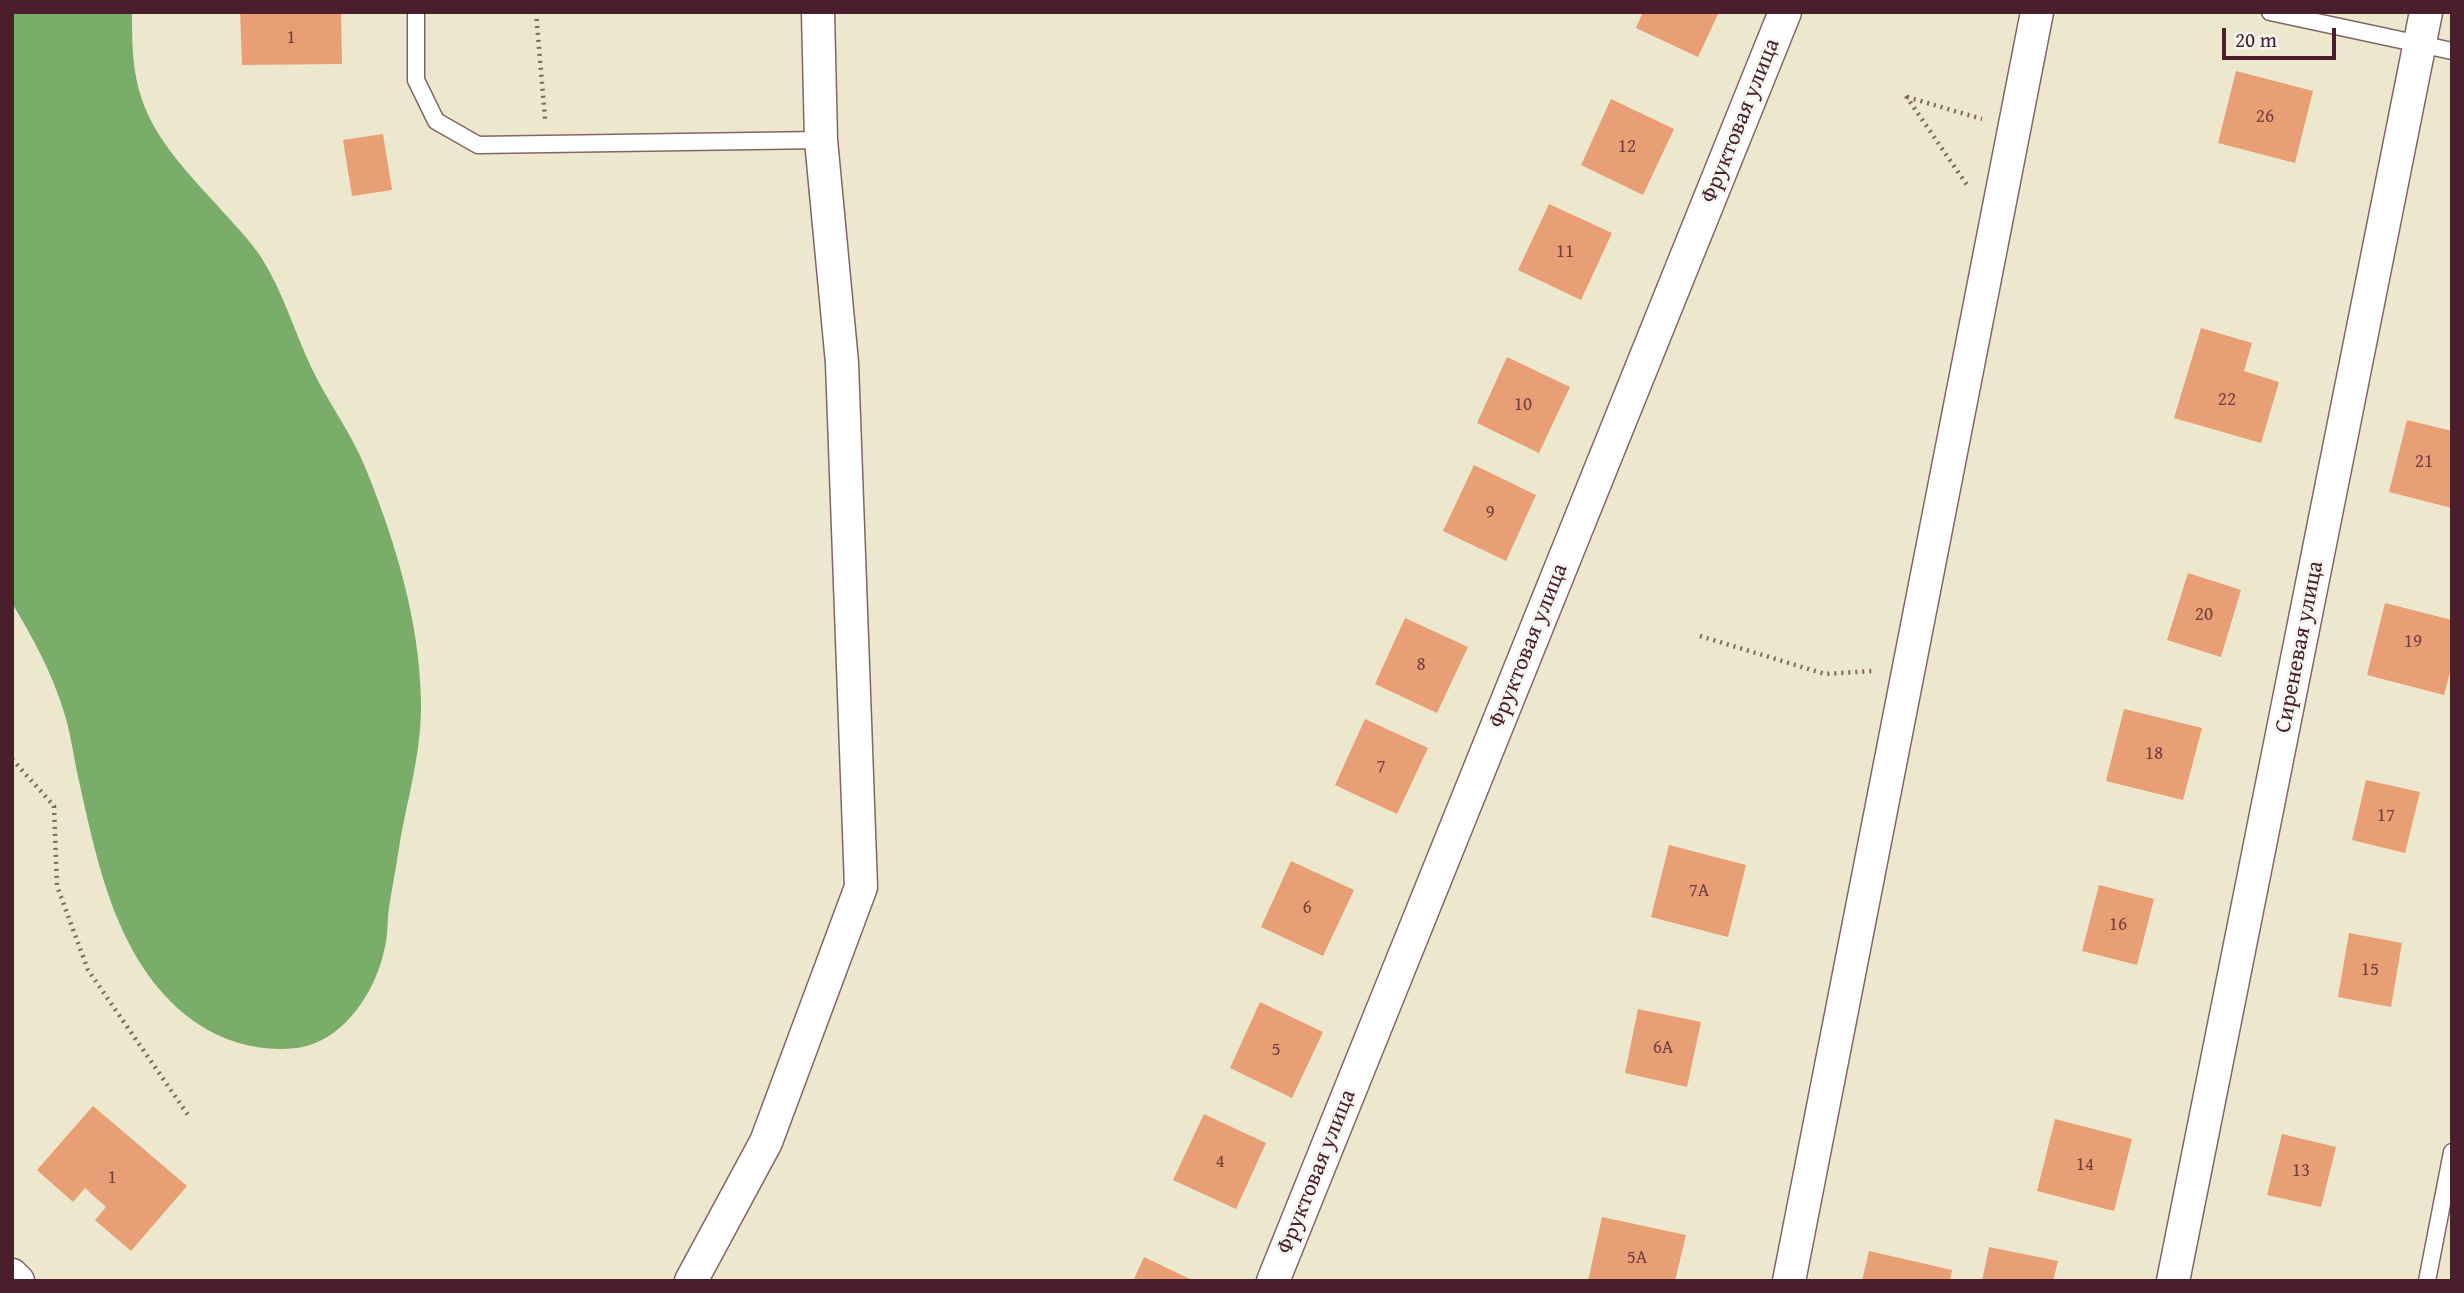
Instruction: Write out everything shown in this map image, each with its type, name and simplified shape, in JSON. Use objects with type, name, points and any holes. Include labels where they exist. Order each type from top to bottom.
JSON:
[{"type":"street","points":[[691,1281],[766,1142],[861,887],[842,363],[821,140],[818,12]]},
{"type":"street","name":"Фруктовая улица","points":[[1273,1281],[1785,12]]},
{"type":"street","points":[[1789,1281],[2037,12]]},
{"type":"street","name":"Сиреневая улица","points":[[2173,1281],[2426,12]]},
{"type":"street","points":[[12,1275],[18,1281]]},
{"type":"lane","points":[[416,12],[416,80],[436,121],[478,145],[821,140]]},
{"type":"lane","points":[[2270,12],[2452,51]]},
{"type":"lane","points":[[2427,1281],[2452,1152]]},
{"type":"path","points":[[536,12],[547,144]]},
{"type":"path","points":[[1996,226],[1906,96],[2014,129]]},
{"type":"path","points":[[1700,636],[1825,674],[1909,669]]},
{"type":"path","points":[[12,759],[54,806],[57,886],[88,970],[188,1115]]},
{"type":"green space","points":[[12,12],[132,12],[135,71],[144,106],[160,137],[181,165],[245,236],[269,270],[311,367],[359,454],[396,552],[411,612],[420,672],[421,720],[417,757],[402,830],[380,967],[354,1013],[328,1037],[313,1044],[270,1049],[245,1045],[209,1031],[170,1001],[147,974],[129,943],[102,876],[68,727],[54,683],[12,603]]},
{"type":"building","points":[[240,12],[341,12],[342,64],[242,65]]},
{"type":"building","points":[[1643,12],[1719,12],[1698,57],[1636,28]]},
{"type":"building","points":[[2236,71],[2313,91],[2295,163],[2218,143]]},
{"type":"building","points":[[1611,99],[1674,129],[1643,195],[1581,165]]},
{"type":"building","points":[[383,134],[392,190],[352,196],[343,140]]},
{"type":"building","points":[[1549,204],[1612,233],[1581,300],[1518,270]]},
{"type":"building","points":[[2201,328],[2252,343],[2244,371],[2279,382],[2261,443],[2174,418]]},
{"type":"building","points":[[1507,357],[1570,387],[1539,453],[1477,423]]},
{"type":"building","points":[[2407,420],[2452,431],[2452,508],[2389,492]]},
{"type":"building","points":[[1474,465],[1536,495],[1506,561],[1443,531]]},
{"type":"building","points":[[2188,573],[2241,590],[2221,657],[2167,640]]},
{"type":"building","points":[[2385,603],[2452,620],[2452,665],[2444,695],[2367,675]]},
{"type":"building","points":[[1405,618],[1468,647],[1437,713],[1375,684]]},
{"type":"building","points":[[2124,709],[2202,728],[2183,800],[2106,781]]},
{"type":"building","points":[[1365,719],[1428,748],[1397,814],[1335,785]]},
{"type":"building","points":[[2366,780],[2420,792],[2405,853],[2352,840]]},
{"type":"building","points":[[1669,845],[1746,865],[1728,937],[1651,917]]},
{"type":"building","points":[[1291,861],[1354,890],[1323,956],[1261,927]]},
{"type":"building","points":[[2099,885],[2154,899],[2137,965],[2082,951]]},
{"type":"building","points":[[2349,933],[2402,943],[2391,1007],[2338,997]]},
{"type":"building","points":[[1260,1002],[1323,1032],[1292,1098],[1230,1068]]},
{"type":"building","points":[[1638,1009],[1701,1022],[1687,1087],[1625,1073]]},
{"type":"building","points":[[93,1106],[187,1186],[131,1251],[95,1220],[106,1207],[85,1188],[73,1202],[37,1170]]},
{"type":"building","points":[[1204,1114],[1266,1143],[1236,1209],[1173,1180]]},
{"type":"building","points":[[2055,1119],[2132,1139],[2114,1211],[2037,1191]]},
{"type":"building","points":[[2282,1134],[2336,1147],[2321,1207],[2267,1195]]},
{"type":"building","points":[[1602,1217],[1686,1235],[1675,1281],[1588,1281]]},
{"type":"building","points":[[1989,1247],[2058,1261],[2053,1281],[1982,1281]]},
{"type":"building","points":[[1869,1251],[1952,1270],[1950,1281],[1862,1281]]},
{"type":"building","points":[[1144,1257],[1194,1281],[1133,1281]]}]
